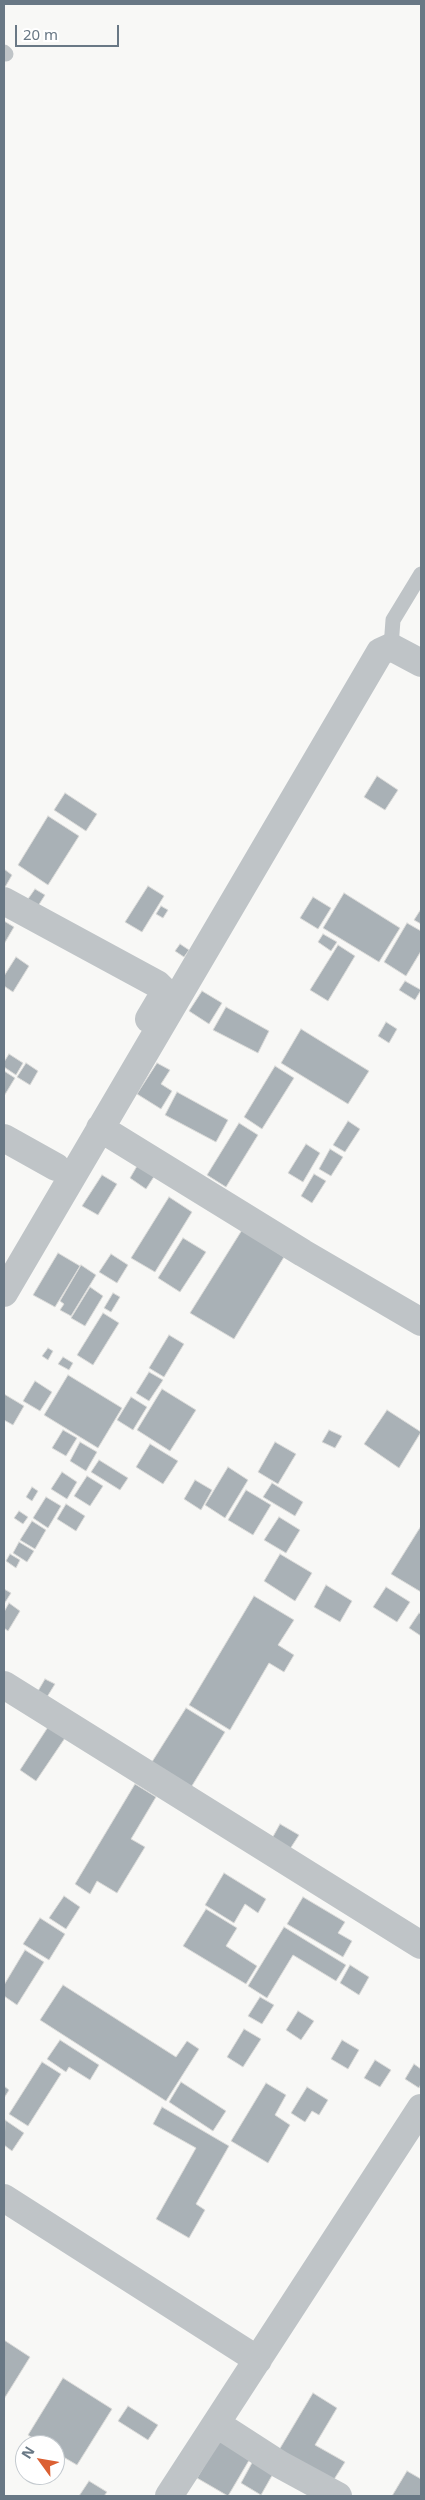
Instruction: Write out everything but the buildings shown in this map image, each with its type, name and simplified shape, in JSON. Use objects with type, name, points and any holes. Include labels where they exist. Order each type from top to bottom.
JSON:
[{"type":"street","points":[[4,1293],[380,652],[391,647],[421,663]]},
{"type":"street","points":[[4,900],[158,984],[165,992],[56,1167],[4,1257]]},
{"type":"street","points":[[100,1128],[294,1248],[421,1322]]},
{"type":"street","points":[[4,1138],[56,1167]]},
{"type":"street","points":[[4,1684],[421,1945]]},
{"type":"street","points":[[169,2496],[421,2108]]},
{"type":"street","points":[[4,2198],[258,2360]]},
{"type":"street","points":[[217,2424],[279,2464],[338,2496]]},
{"type":"lane","points":[[391,647],[393,620],[421,574]]}]
